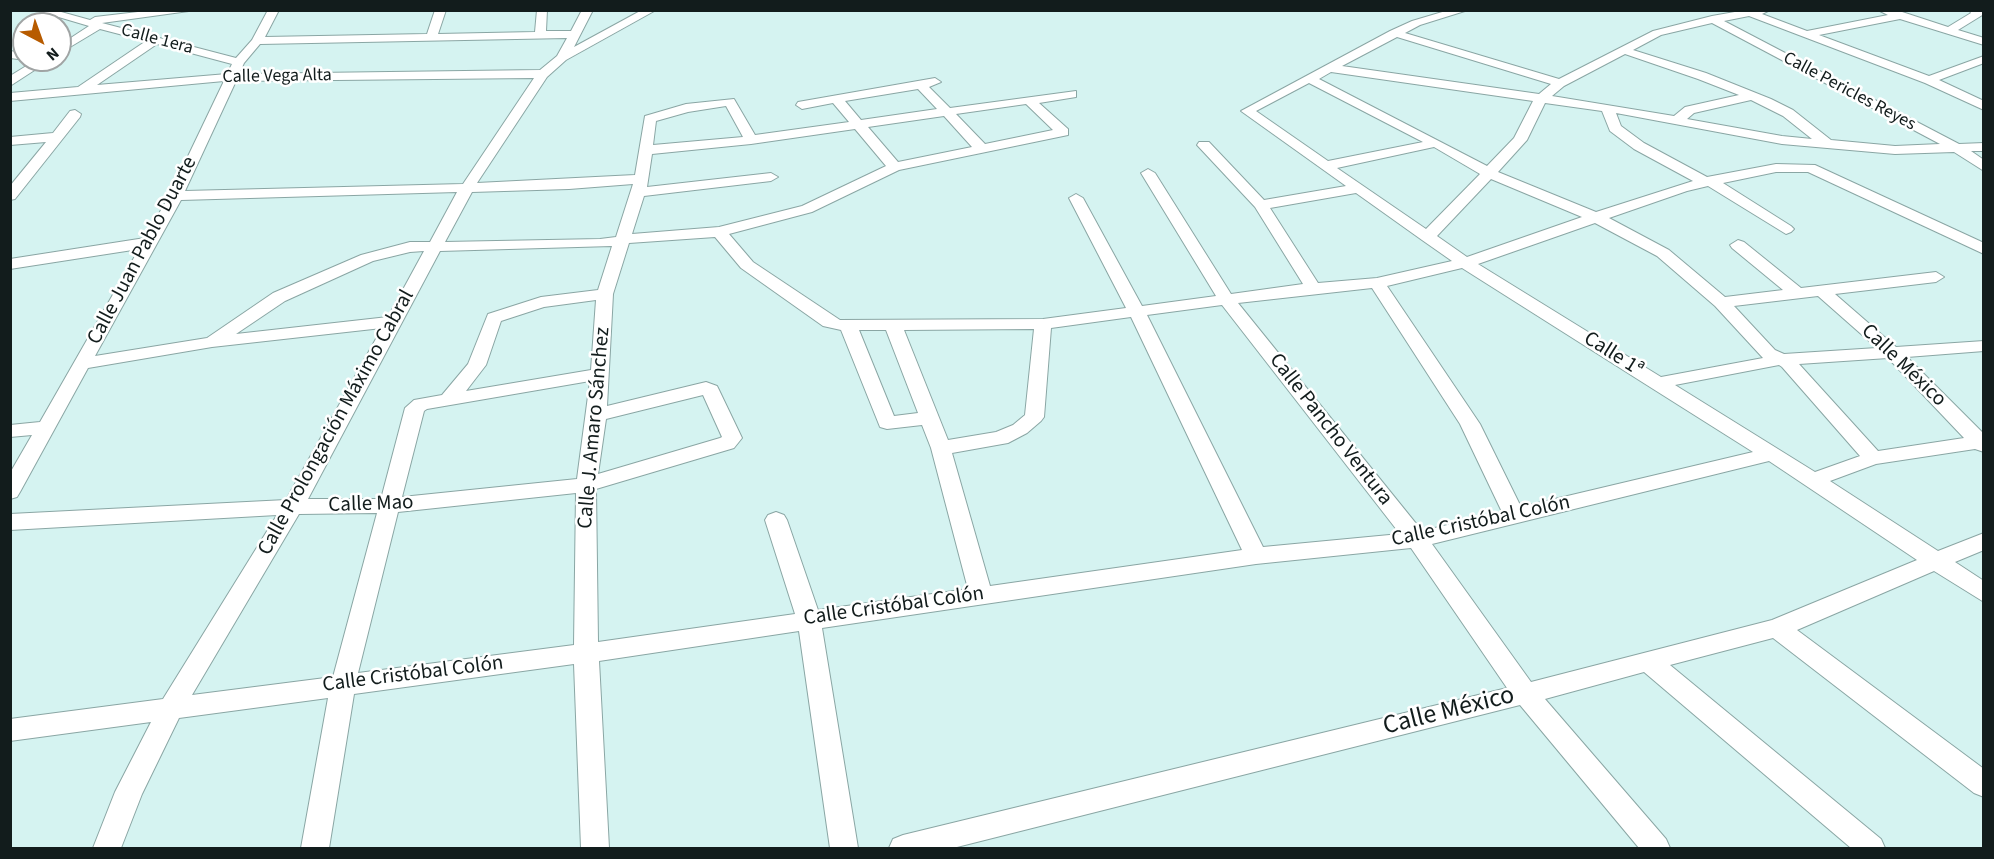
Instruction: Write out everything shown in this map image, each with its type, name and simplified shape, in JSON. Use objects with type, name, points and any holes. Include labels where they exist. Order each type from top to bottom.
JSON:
[{"type":"street","name":"Calle 1era","points":[[40,10],[57,12]]},
{"type":"street","points":[[84,21],[190,10]]},
{"type":"street","name":"Calle Juan Pablo Duarte","points":[[10,492],[176,196],[239,62],[257,41],[274,10]]},
{"type":"street","points":[[431,38],[441,10]]},
{"type":"street","points":[[540,35],[542,10]]},
{"type":"street","name":"Calle Prolongación Máximo Cabral","points":[[106,849],[129,792],[171,708],[293,507],[467,188],[518,108],[543,74],[562,58],[588,10]]},
{"type":"street","points":[[562,58],[651,10]]},
{"type":"street","points":[[1310,79],[1416,23],[1463,10]]},
{"type":"street","points":[[1427,237],[1520,140],[1540,100],[1560,83],[1657,33],[1765,10]]},
{"type":"street","points":[[1883,10],[1983,42]]},
{"type":"street","points":[[1949,31],[1980,12],[1974,10]]},
{"type":"street","points":[[1748,12],[1929,80],[1983,106]]},
{"type":"street","name":"Calle 1era","points":[[72,16],[98,25],[239,62]]},
{"type":"street","points":[[1807,34],[1899,16]]},
{"type":"street","name":"Calle Pericles Reyes","points":[[1712,20],[1959,149],[1983,167]]},
{"type":"street","points":[[72,42],[98,25]]},
{"type":"street","points":[[1394,33],[1560,83]]},
{"type":"street","points":[[257,41],[574,34]]},
{"type":"street","points":[[80,90],[155,40]]},
{"type":"street","points":[[1623,50],[1782,109],[1826,143]]},
{"type":"street","points":[[1929,80],[1983,59]]},
{"type":"street","points":[[1329,68],[1607,108],[1782,140],[1895,150],[1983,147]]},
{"type":"street","points":[[10,82],[25,72]]},
{"type":"street","name":"Calle Vega Alta","points":[[10,97],[231,78],[543,74]]},
{"type":"street","points":[[1310,79],[1436,143],[1489,173],[1598,218],[1663,253],[1721,302],[1769,354],[1788,363],[1873,458]]},
{"type":"street","name":"Calle 1ª","points":[[1310,79],[1246,111],[1465,263],[1813,480],[1983,593]]},
{"type":"street","points":[[802,105],[935,82]]},
{"type":"street","points":[[921,85],[982,149]]},
{"type":"street","points":[[647,150],[751,140],[1072,94]]},
{"type":"street","points":[[1678,120],[1690,110],[1752,96]]},
{"type":"street","points":[[836,99],[895,167]]},
{"type":"street","points":[[212,342],[279,297],[367,258],[410,247],[622,241],[645,236],[719,232],[807,209],[895,167],[1063,132],[1030,100]]},
{"type":"street","name":"Calle J. Amaro Sánchez","points":[[595,849],[586,653],[586,485],[597,415],[605,294],[640,186],[647,150],[648,121],[673,111],[730,102],[751,140]]},
{"type":"street","points":[[1607,108],[1615,128],[1639,146],[1707,181],[1786,229]]},
{"type":"street","points":[[10,196],[17,180],[75,114]]},
{"type":"street","points":[[10,141],[57,137]]},
{"type":"street","points":[[1325,166],[1436,143]]},
{"type":"street","points":[[1204,145],[1261,205],[1313,288]]},
{"type":"street","points":[[719,232],[747,265],[829,322],[848,325],[1043,324],[1313,288],[1377,283],[1465,263],[1707,181],[1772,168],[1808,168],[1983,249]]},
{"type":"street","name":"Calle Pancho Ventura","points":[[1148,173],[1226,299],[1417,540],[1525,693],[1656,849]]},
{"type":"street","points":[[176,196],[569,185],[640,186],[771,177]]},
{"type":"street","points":[[1261,205],[1356,189]]},
{"type":"street","points":[[1076,198],[1137,312],[1256,556]]},
{"type":"street","points":[[10,264],[151,242]]},
{"type":"street","points":[[1738,244],[1796,292]]},
{"type":"street","points":[[1721,302],[1936,277]]},
{"type":"street","points":[[1377,283],[1470,424],[1514,515]]},
{"type":"street","name":"Calle México","points":[[1820,289],[1892,352],[1982,443]]},
{"type":"street","points":[[448,400],[477,365],[495,318],[541,302],[605,294]]},
{"type":"street","points":[[82,364],[212,342],[395,321]]},
{"type":"street","points":[[941,448],[1000,438],[1020,429],[1034,417],[1043,324]]},
{"type":"street","points":[[848,325],[886,423],[929,418]]},
{"type":"street","points":[[893,325],[941,448],[981,594]]},
{"type":"street","points":[[1657,383],[1779,360],[1983,346]]},
{"type":"street","points":[[315,849],[344,684],[388,506],[417,406],[600,374]]},
{"type":"street","name":"Calle Mao","points":[[10,522],[293,507],[388,506],[586,485],[727,443],[732,438],[710,390],[706,388],[597,415]]},
{"type":"street","points":[[10,431],[47,427]]},
{"type":"street","points":[[1813,480],[1873,458],[1982,443]]},
{"type":"street","name":"Calle Cristóbal Colón","points":[[10,730],[586,653],[1256,556],[1417,540],[1772,454]]},
{"type":"street","points":[[776,520],[809,619],[844,849]]},
{"type":"street","name":"Calle México","points":[[903,849],[1777,628],[1983,541]]},
{"type":"street","points":[[1777,628],[1983,785]]},
{"type":"street","points":[[1648,661],[1871,849]]}]
